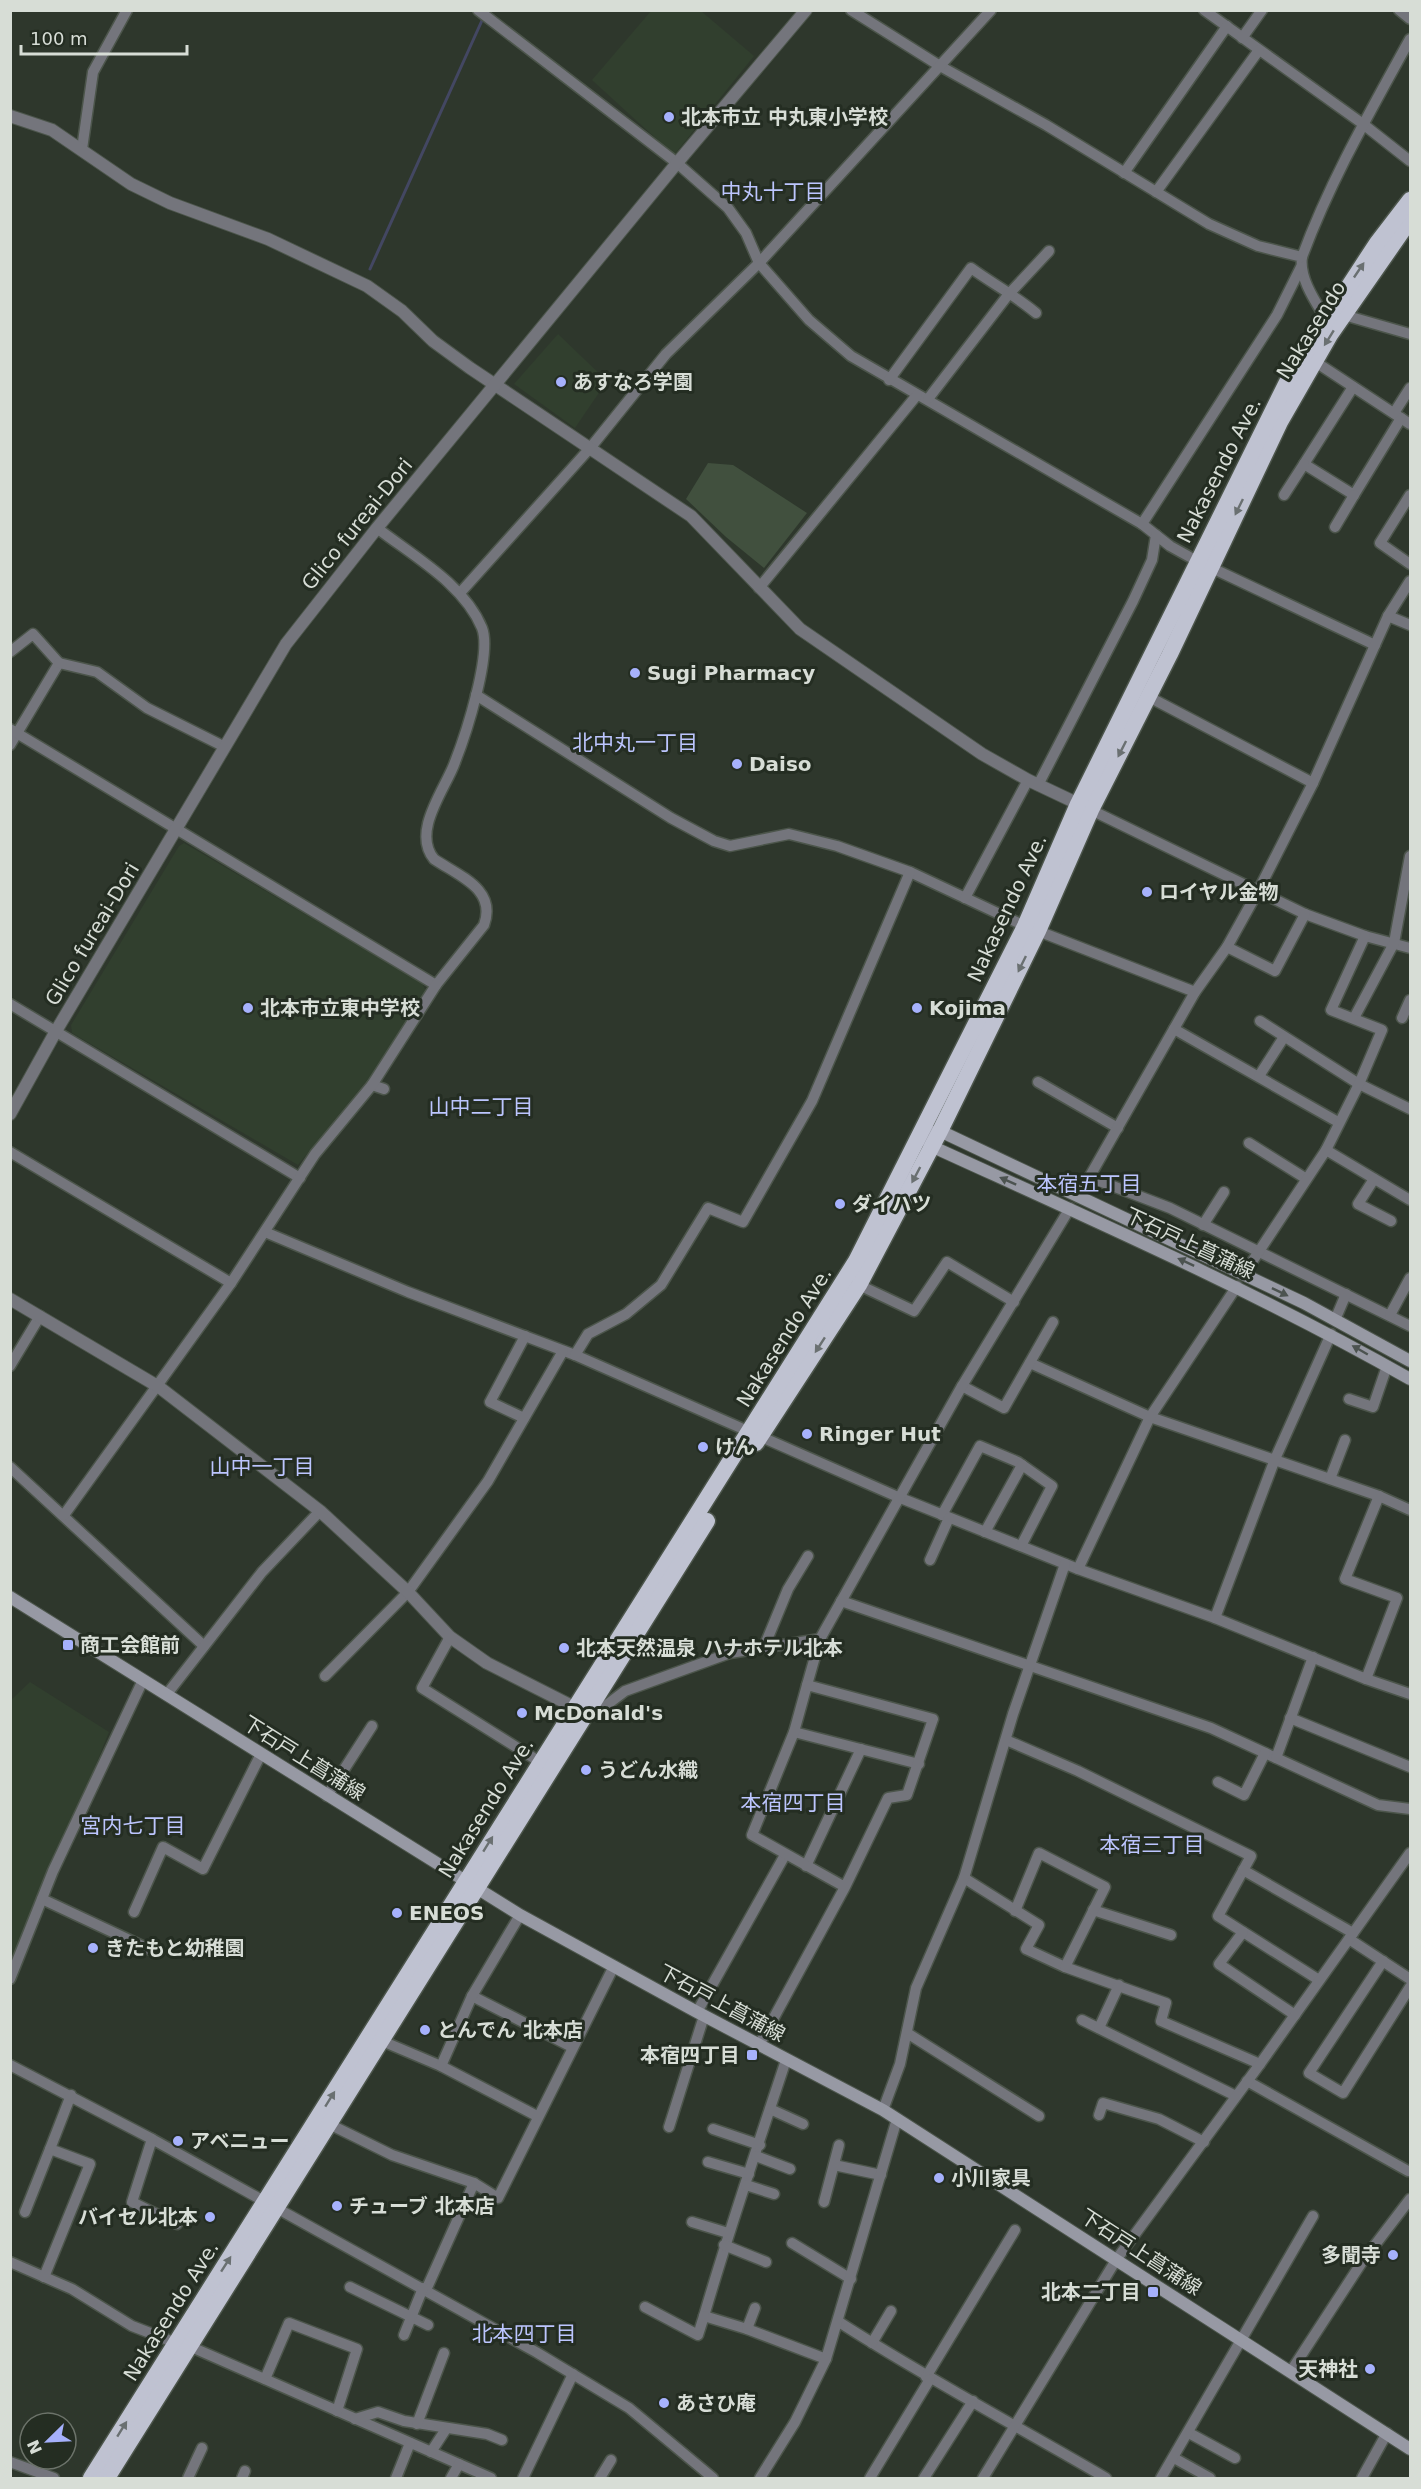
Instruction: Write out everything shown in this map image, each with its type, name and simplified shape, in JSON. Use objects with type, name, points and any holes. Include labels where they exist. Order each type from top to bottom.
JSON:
[{"type":"highway","name":"Nakasendo","points":[[1326,318],[1377,243],[1410,200]]},
{"type":"highway","name":"Nakasendo","points":[[1149,697],[1204,565],[1280,422],[1344,315],[1410,220]]},
{"type":"highway","name":"Nakasendo Ave.","points":[[91,2478],[182,2344],[271,2206],[754,1435],[927,1140],[940,1131],[1085,807],[1204,565],[1289,378],[1326,318]]},
{"type":"highway","name":"Nakasendo Ave.","points":[[1085,807],[1149,697]]},
{"type":"highway","name":"Nakasendo Ave.","points":[[754,1435],[859,1285],[927,1140],[1032,928]]},
{"type":"highway","name":"Nakasendo Ave.","points":[[271,2206],[329,2124],[382,2041],[540,1762],[579,1713]]},
{"type":"highway","name":"Nakasendo Ave.","points":[[106,2478],[182,2344]]},
{"type":"main road","name":"下石戸上菖蒲線","points":[[940,1131],[1244,1274],[1410,1361]]},
{"type":"main road","name":"下石戸上菖蒲線","points":[[927,1140],[1237,1286],[1331,1334],[1410,1379]]},
{"type":"main road","name":"下石戸上菖蒲線","points":[[10,1597],[520,1915],[786,2060],[884,2110],[1410,2449]]},
{"type":"street","points":[[82,149],[93,72],[127,10]]},
{"type":"street","points":[[478,10],[677,164],[728,208],[746,233],[759,263],[809,320],[851,356],[888,380],[922,397],[1142,524],[1204,565],[1375,645]]},
{"type":"street","name":"Glico fureai-Dori","points":[[10,1114],[56,1031],[286,644],[377,528],[806,10]]},
{"type":"street","points":[[851,10],[940,66],[1209,224],[1301,262],[1315,300],[1326,318]]},
{"type":"street","points":[[460,594],[591,447],[666,354],[759,263],[991,10]]},
{"type":"street","points":[[1242,38],[1262,10]]},
{"type":"street","points":[[1399,10],[1410,19]]},
{"type":"street","points":[[1206,11],[1363,124],[1410,161]]},
{"type":"street","points":[[1124,173],[1227,26]]},
{"type":"street","points":[[1142,524],[1277,315],[1301,262],[1315,223],[1363,124],[1410,39]]},
{"type":"street","points":[[1156,192],[1259,50]]},
{"type":"street","points":[[10,116],[52,130],[131,184],[170,203],[268,239],[367,286],[402,311],[433,341],[690,516],[800,629],[982,754],[1033,783],[1257,893],[1365,936],[1410,948]]},
{"type":"street","points":[[759,588],[1008,295],[1049,251]]},
{"type":"street","points":[[888,380],[971,268],[1008,295],[1017,297],[1036,313]]},
{"type":"street","points":[[1344,315],[1410,334]]},
{"type":"street","points":[[1314,362],[1402,418]]},
{"type":"street","points":[[1284,495],[1353,387]]},
{"type":"street","points":[[1335,527],[1402,418],[1410,388]]},
{"type":"street","points":[[1304,464],[1354,495]]},
{"type":"street","points":[[1410,495],[1380,543],[1410,564]]},
{"type":"street","points":[[64,1515],[159,1387],[330,1134],[372,1085],[436,985],[484,925],[488,914],[487,899],[475,886],[429,854],[427,838],[431,811],[455,762],[476,695],[485,645],[482,628],[460,594],[377,528]]},
{"type":"street","points":[[965,898],[1033,783],[1133,601],[1152,560],[1156,535]]},
{"type":"street","points":[[1078,1197],[1195,992],[1227,947],[1257,893],[1313,783],[1388,616],[1410,581]]},
{"type":"street","points":[[1388,616],[1410,625]]},
{"type":"street","points":[[10,652],[33,634],[58,663],[97,672],[147,708],[225,747]]},
{"type":"street","points":[[10,745],[14,731],[58,663]]},
{"type":"street","points":[[476,695],[671,818],[714,841],[730,846],[789,834],[837,846],[909,872],[1032,928],[1195,992]]},
{"type":"street","points":[[1149,697],[1313,783]]},
{"type":"street","points":[[14,731],[436,985]]},
{"type":"street","points":[[1354,1018],[1394,943],[1410,856]]},
{"type":"street","points":[[575,1355],[588,1334],[626,1314],[661,1285],[708,1208],[742,1222],[812,1101],[909,872]]},
{"type":"street","points":[[1227,947],[1275,971],[1305,914]]},
{"type":"street","points":[[1244,1274],[1305,1178],[1326,1150],[1359,1084],[1382,1030],[1331,1010],[1365,936]]},
{"type":"street","points":[[1402,1018],[1410,1000]]},
{"type":"street","points":[[10,1004],[300,1178]]},
{"type":"street","points":[[1260,1021],[1359,1084],[1410,1109]]},
{"type":"street","points":[[1174,1029],[1338,1122]]},
{"type":"street","points":[[1259,1076],[1284,1037]]},
{"type":"street","points":[[1038,1082],[1118,1128]]},
{"type":"street","points":[[372,1085],[384,1089]]},
{"type":"street","points":[[1249,1143],[1305,1178]]},
{"type":"street","points":[[1326,1150],[1410,1200]]},
{"type":"street","points":[[10,1152],[231,1283]]},
{"type":"street","points":[[1089,1177],[1170,1208],[1410,1326]]},
{"type":"street","points":[[1374,1179],[1358,1204],[1392,1221]]},
{"type":"street","points":[[1203,1225],[1224,1192]]},
{"type":"street","points":[[845,1887],[752,1835],[794,1732],[820,1639],[962,1386],[1070,1208]]},
{"type":"street","points":[[265,1232],[408,1292],[575,1355],[946,1517],[1410,1694]]},
{"type":"street","points":[[859,1285],[914,1311],[947,1262],[1014,1302]]},
{"type":"street","points":[[1390,1315],[1410,1278]]},
{"type":"street","points":[[1078,1569],[1150,1417],[1237,1286]]},
{"type":"street","points":[[1335,1320],[1346,1294]]},
{"type":"street","points":[[10,1299],[159,1387],[320,1511],[408,1592],[450,1637],[488,1663],[579,1713],[596,1713],[625,1691],[730,1653],[820,1639]]},
{"type":"street","points":[[10,1366],[40,1316]]},
{"type":"street","points":[[962,1386],[1004,1408],[1053,1322]]},
{"type":"street","points":[[1215,1618],[1275,1459],[1331,1334]]},
{"type":"street","points":[[524,1418],[490,1402],[525,1336]]},
{"type":"street","points":[[325,1676],[408,1592],[488,1480],[563,1351]]},
{"type":"street","points":[[1030,1363],[1150,1417],[1379,1496],[1410,1510]]},
{"type":"street","points":[[1349,1399],[1372,1407],[1387,1366]]},
{"type":"street","points":[[1330,1479],[1345,1440]]},
{"type":"street","points":[[930,1560],[946,1517],[980,1446],[1022,1465],[1052,1486],[1020,1546]]},
{"type":"street","points":[[985,1532],[1022,1465]]},
{"type":"street","points":[[10,1467],[204,1646]]},
{"type":"street","points":[[1366,1679],[1397,1598],[1345,1579],[1379,1496]]},
{"type":"street","points":[[167,1694],[262,1572],[320,1511]]},
{"type":"street","points":[[764,1647],[788,1589],[808,1556]]},
{"type":"street","points":[[884,2110],[900,2064],[916,1988],[964,1878],[1028,1667],[1065,1564]]},
{"type":"street","points":[[841,1601],[1211,1728],[1378,1805],[1410,1809]]},
{"type":"street","points":[[450,1637],[422,1688],[540,1762]]},
{"type":"street","points":[[1276,1758],[1314,1658]]},
{"type":"street","points":[[10,1979],[52,1871],[143,1680]]},
{"type":"street","points":[[759,2045],[845,1887],[888,1798],[907,1795],[933,1719],[807,1685]]},
{"type":"street","points":[[1290,1718],[1410,1767]]},
{"type":"street","points":[[327,1796],[372,1726]]},
{"type":"street","points":[[794,1732],[919,1764]]},
{"type":"street","points":[[1006,1740],[1078,1771],[1251,1856],[1218,1916],[1319,1980]]},
{"type":"street","points":[[806,1866],[861,1749]]},
{"type":"street","points":[[1218,1782],[1244,1795],[1265,1753]]},
{"type":"street","points":[[134,1912],[163,1847],[203,1869],[261,1754]]},
{"type":"street","points":[[1015,1911],[1039,1853],[1105,1887],[1065,1967]]},
{"type":"street","points":[[983,2478],[1116,2259],[1204,2142],[1410,1853]]},
{"type":"street","points":[[669,2127],[701,2014],[785,1855]]},
{"type":"street","points":[[1243,1870],[1351,1936],[1410,1979]]},
{"type":"street","points":[[964,1878],[1039,1925],[1026,1949],[1065,1967],[1166,2003],[1161,2021],[1260,2064]]},
{"type":"street","points":[[42,1899],[153,1951]]},
{"type":"street","points":[[1093,1910],[1172,1935]]},
{"type":"street","points":[[441,2066],[472,1996],[520,1915]]},
{"type":"street","points":[[1242,1932],[1219,1964],[1295,2014]]},
{"type":"street","points":[[1383,1960],[1310,2073],[1343,2093],[1410,1987]]},
{"type":"street","points":[[329,2124],[392,2155],[474,2183],[498,2198],[614,1966]]},
{"type":"street","points":[[1099,2028],[1119,1985]]},
{"type":"street","points":[[472,1996],[572,2047]]},
{"type":"street","points":[[1082,2020],[1236,2096]]},
{"type":"street","points":[[907,2033],[1039,2116]]},
{"type":"street","points":[[382,2041],[441,2066],[537,2116]]},
{"type":"street","points":[[645,2307],[698,2335],[724,2245],[760,2145],[786,2060]]},
{"type":"street","points":[[10,2066],[152,2139],[425,2289],[573,2374],[629,2408],[713,2478]]},
{"type":"street","points":[[1247,2081],[1408,2171]]},
{"type":"street","points":[[25,2212],[70,2095]]},
{"type":"street","points":[[1099,2115],[1103,2103],[1159,2119],[1204,2142]]},
{"type":"street","points":[[770,2109],[803,2124]]},
{"type":"street","points":[[760,2478],[795,2422],[826,2359],[839,2322],[897,2119]]},
{"type":"street","points":[[713,2129],[760,2145]]},
{"type":"street","points":[[152,2139],[132,2202],[177,2224]]},
{"type":"street","points":[[824,2202],[839,2145]]},
{"type":"street","points":[[44,2277],[90,2164],[50,2149]]},
{"type":"street","points":[[756,2156],[790,2169]]},
{"type":"street","points":[[708,2162],[749,2174]]},
{"type":"street","points":[[834,2164],[881,2175]]},
{"type":"street","points":[[404,2335],[474,2183]]},
{"type":"street","points":[[746,2185],[774,2194]]},
{"type":"street","points":[[1291,2371],[1362,2262],[1410,2199]]},
{"type":"street","points":[[1161,2478],[1243,2341],[1313,2216]]},
{"type":"street","points":[[692,2222],[728,2234]]},
{"type":"street","points":[[870,2478],[1016,2230]]},
{"type":"street","points":[[792,2243],[851,2279]]},
{"type":"street","points":[[724,2245],[766,2262]]},
{"type":"street","points":[[10,2262],[72,2289],[132,2326],[265,2379],[491,2478]]},
{"type":"street","points":[[350,2287],[428,2325]]},
{"type":"street","points":[[747,2329],[755,2308]]},
{"type":"street","points":[[872,2343],[891,2311]]},
{"type":"street","points":[[704,2316],[747,2329],[826,2359]]},
{"type":"street","points":[[839,2322],[928,2378],[1014,2424],[1106,2478]]},
{"type":"street","points":[[265,2379],[289,2323],[357,2349],[337,2411]]},
{"type":"street","points":[[417,2424],[444,2353]]},
{"type":"street","points":[[523,2478],[573,2374]]},
{"type":"street","points":[[924,2478],[973,2401]]},
{"type":"street","points":[[355,2419],[378,2412],[417,2424],[487,2434],[502,2440]]},
{"type":"street","points":[[431,2452],[446,2429]]},
{"type":"street","points":[[1189,2433],[1235,2458]]},
{"type":"street","points":[[1362,2478],[1387,2433]]},
{"type":"street","points":[[396,2478],[410,2443]]},
{"type":"street","points":[[188,2478],[202,2448]]},
{"type":"street","points":[[1173,2458],[1210,2478]]},
{"type":"street","points":[[600,2478],[611,2460]]},
{"type":"street","points":[[10,2462],[54,2478]]},
{"type":"street","points":[[451,2478],[459,2464]]},
{"type":"shaded area","name":"北本市立 中丸東小学校","points":[[651,11],[701,11],[754,56],[674,155],[592,80]]},
{"type":"shaded area","name":"あすなろ学園","points":[[558,334],[607,381],[575,428],[514,384]]},
{"type":"shaded area","points":[[708,463],[733,465],[807,513],[764,568],[726,537],[686,499]]},
{"type":"shaded area","name":"北本市立東中学校","points":[[184,843],[422,983],[426,991],[369,1078],[298,1165],[72,1033],[71,1025],[179,846]]},
{"type":"shaded area","points":[[30,1682],[109,1732],[11,1979],[11,1700]]},
{"type":"waterway","points":[[370,269],[484,16]]},
{"type":"place","name":"北本市立 中丸東小学校","points":[[669,117]]},
{"type":"place","name":"あすなろ学園","points":[[561,382]]},
{"type":"place","name":"Sugi Pharmacy","points":[[635,673]]},
{"type":"place","name":"Daiso","points":[[737,764]]},
{"type":"place","name":"ロイヤル金物","points":[[1147,892]]},
{"type":"place","name":"北本市立東中学校","points":[[248,1008]]},
{"type":"place","name":"Kojima","points":[[917,1008]]},
{"type":"place","name":"ダイハツ","points":[[840,1204]]},
{"type":"place","name":"Ringer Hut","points":[[807,1434]]},
{"type":"place","name":"けん","points":[[703,1447]]},
{"type":"place","name":"商工会館前","points":[[68,1645]]},
{"type":"place","name":"北本天然温泉 ハナホテル北本","points":[[564,1648]]},
{"type":"place","name":"McDonald's","points":[[522,1713]]},
{"type":"place","name":"うどん水織","points":[[586,1770]]},
{"type":"place","name":"ENEOS","points":[[397,1913]]},
{"type":"place","name":"きたもと幼稚園","points":[[93,1948]]},
{"type":"place","name":"とんでん 北本店","points":[[425,2030]]},
{"type":"place","name":"本宿四丁目","points":[[752,2055]]},
{"type":"place","name":"アベニュー","points":[[178,2141]]},
{"type":"place","name":"小川家具","points":[[939,2178]]},
{"type":"place","name":"チューブ 北本店","points":[[337,2206]]},
{"type":"place","name":"バイセル北本","points":[[210,2217]]},
{"type":"place","name":"多聞寺","points":[[1393,2255]]},
{"type":"place","name":"北本二丁目","points":[[1153,2292]]},
{"type":"place","name":"天神社","points":[[1370,2369]]},
{"type":"place","name":"あさひ庵","points":[[664,2403]]},
{"type":"district","name":"中丸十丁目","points":[[773,192]]},
{"type":"district","name":"北中丸一丁目","points":[[635,743]]},
{"type":"district","name":"山中二丁目","points":[[481,1107]]},
{"type":"district","name":"本宿五丁目","points":[[1089,1184]]},
{"type":"district","name":"山中一丁目","points":[[262,1467]]},
{"type":"district","name":"本宿四丁目","points":[[793,1803]]},
{"type":"district","name":"宮内七丁目","points":[[133,1826]]},
{"type":"district","name":"本宿三丁目","points":[[1152,1845]]},
{"type":"district","name":"北本四丁目","points":[[524,2334]]}]
